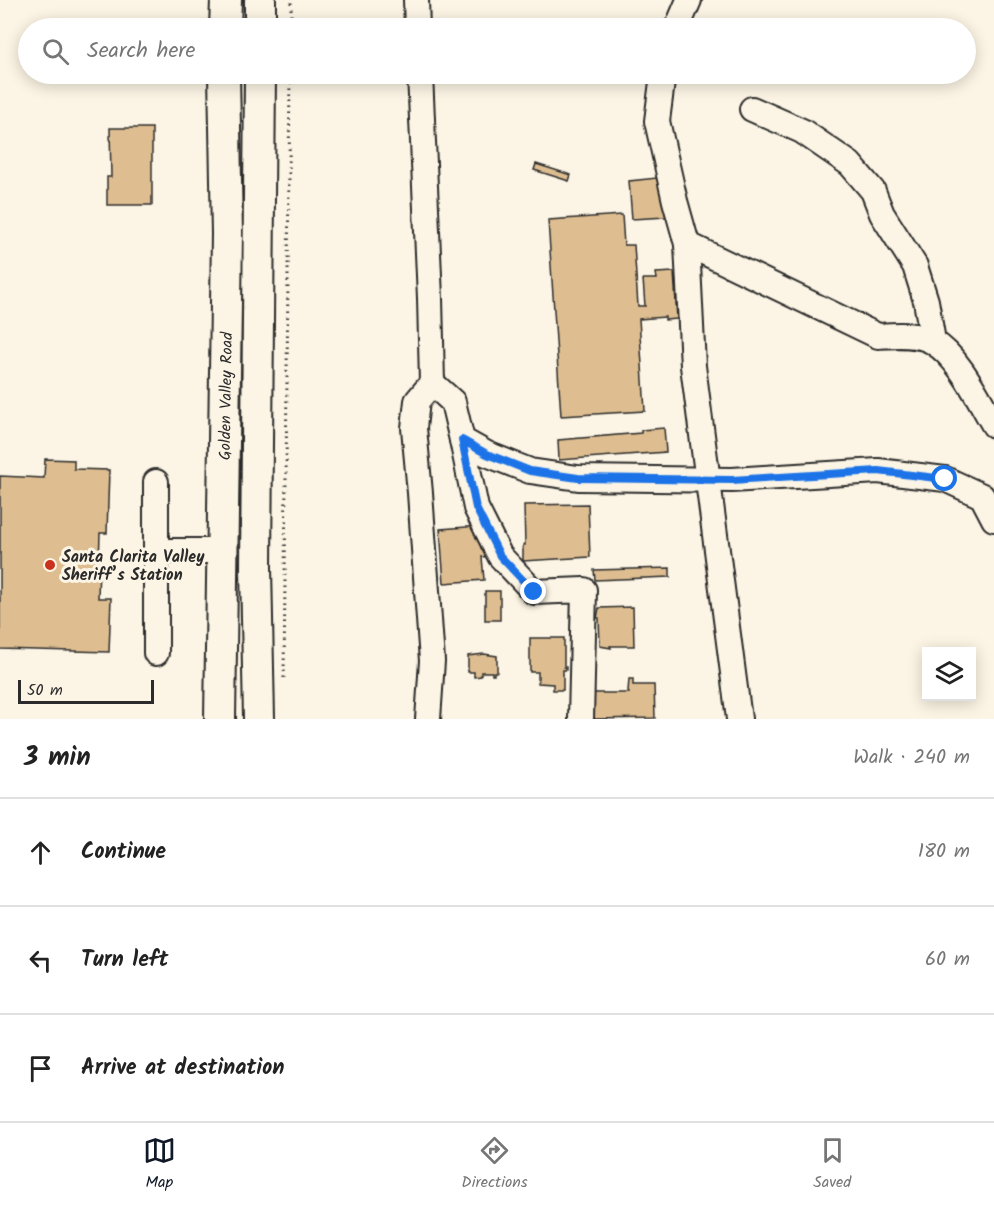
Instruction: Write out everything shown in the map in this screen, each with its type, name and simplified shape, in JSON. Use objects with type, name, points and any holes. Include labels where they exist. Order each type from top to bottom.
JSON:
[{"type":"main road","points":[[225,18],[226,0]]},
{"type":"main road","points":[[260,0],[260,18]]},
{"type":"main road","name":"Golden Valley Road","points":[[220,719],[227,234],[224,84]]},
{"type":"main road","name":"Golden Valley Road","points":[[259,719],[256,555],[260,84]]},
{"type":"lane","points":[[416,0],[417,18]]},
{"type":"lane","points":[[681,18],[689,0]]},
{"type":"lane","points":[[420,84],[432,383],[417,401],[414,428],[432,661],[428,719]]},
{"type":"lane","points":[[662,84],[657,121],[687,244],[693,366],[706,480],[739,719]]},
{"type":"lane","points":[[752,109],[802,131],[850,165],[873,191],[882,214],[915,266],[926,301],[933,341]]},
{"type":"lane","points":[[687,244],[878,336],[904,335],[933,341],[954,360],[994,425]]},
{"type":"lane","points":[[432,383],[453,402],[476,508],[500,556],[534,592],[584,590],[581,719]]},
{"type":"lane","points":[[462,440],[487,454],[530,471],[578,478],[743,480],[878,471],[945,479],[982,496],[991,507]]},
{"type":"lane","points":[[156,482],[156,653]]},
{"type":"lane","points":[[156,551],[223,551]]},
{"type":"path","points":[[291,0],[291,18]]},
{"type":"path","points":[[284,683],[290,84]]},
{"type":"building","points":[[110,128],[152,128],[152,205],[107,205],[107,177],[111,177]]},
{"type":"building","points":[[536,164],[571,175],[569,181],[534,170]]},
{"type":"building","points":[[657,178],[666,217],[632,219],[629,181]]},
{"type":"building","points":[[622,215],[624,245],[634,245],[638,306],[645,306],[643,279],[657,279],[656,273],[674,272],[677,319],[665,320],[665,317],[639,319],[645,411],[561,416],[548,220]]},
{"type":"building","points":[[664,428],[666,452],[559,460],[558,440],[641,433],[641,430]]},
{"type":"building","name":"Santa Clarita Valley Sheriff’s Station","points":[[45,459],[74,460],[74,469],[109,470],[107,533],[100,533],[98,598],[111,598],[109,652],[0,649],[0,476],[44,478]]},
{"type":"building","points":[[588,504],[590,557],[523,561],[524,505]]},
{"type":"building","points":[[480,526],[481,548],[489,548],[490,556],[482,557],[484,580],[444,583],[440,529]]},
{"type":"building","points":[[670,568],[670,577],[595,580],[594,570]]},
{"type":"building","points":[[485,591],[500,591],[500,620],[485,620]]},
{"type":"building","points":[[633,607],[634,646],[610,646],[611,648],[600,646],[599,618],[597,618],[599,608]]},
{"type":"building","points":[[530,638],[564,638],[564,667],[566,670],[563,670],[563,690],[553,690],[553,684],[538,683],[538,672],[530,672]]},
{"type":"building","points":[[484,654],[497,656],[497,672],[492,675],[492,672],[481,672],[481,676],[474,677],[474,672],[468,672],[468,656]]},
{"type":"building","points":[[629,679],[633,679],[633,685],[654,685],[655,718],[590,719],[587,693],[629,693]]},
{"type":"place","name":"Santa Clarita Valley Sheriff’s Station","points":[[50,565]]},
{"type":"route","points":[[534,592],[500,556],[476,508],[462,440],[487,454],[530,471],[578,478],[732,480],[878,471],[945,479]]}]
